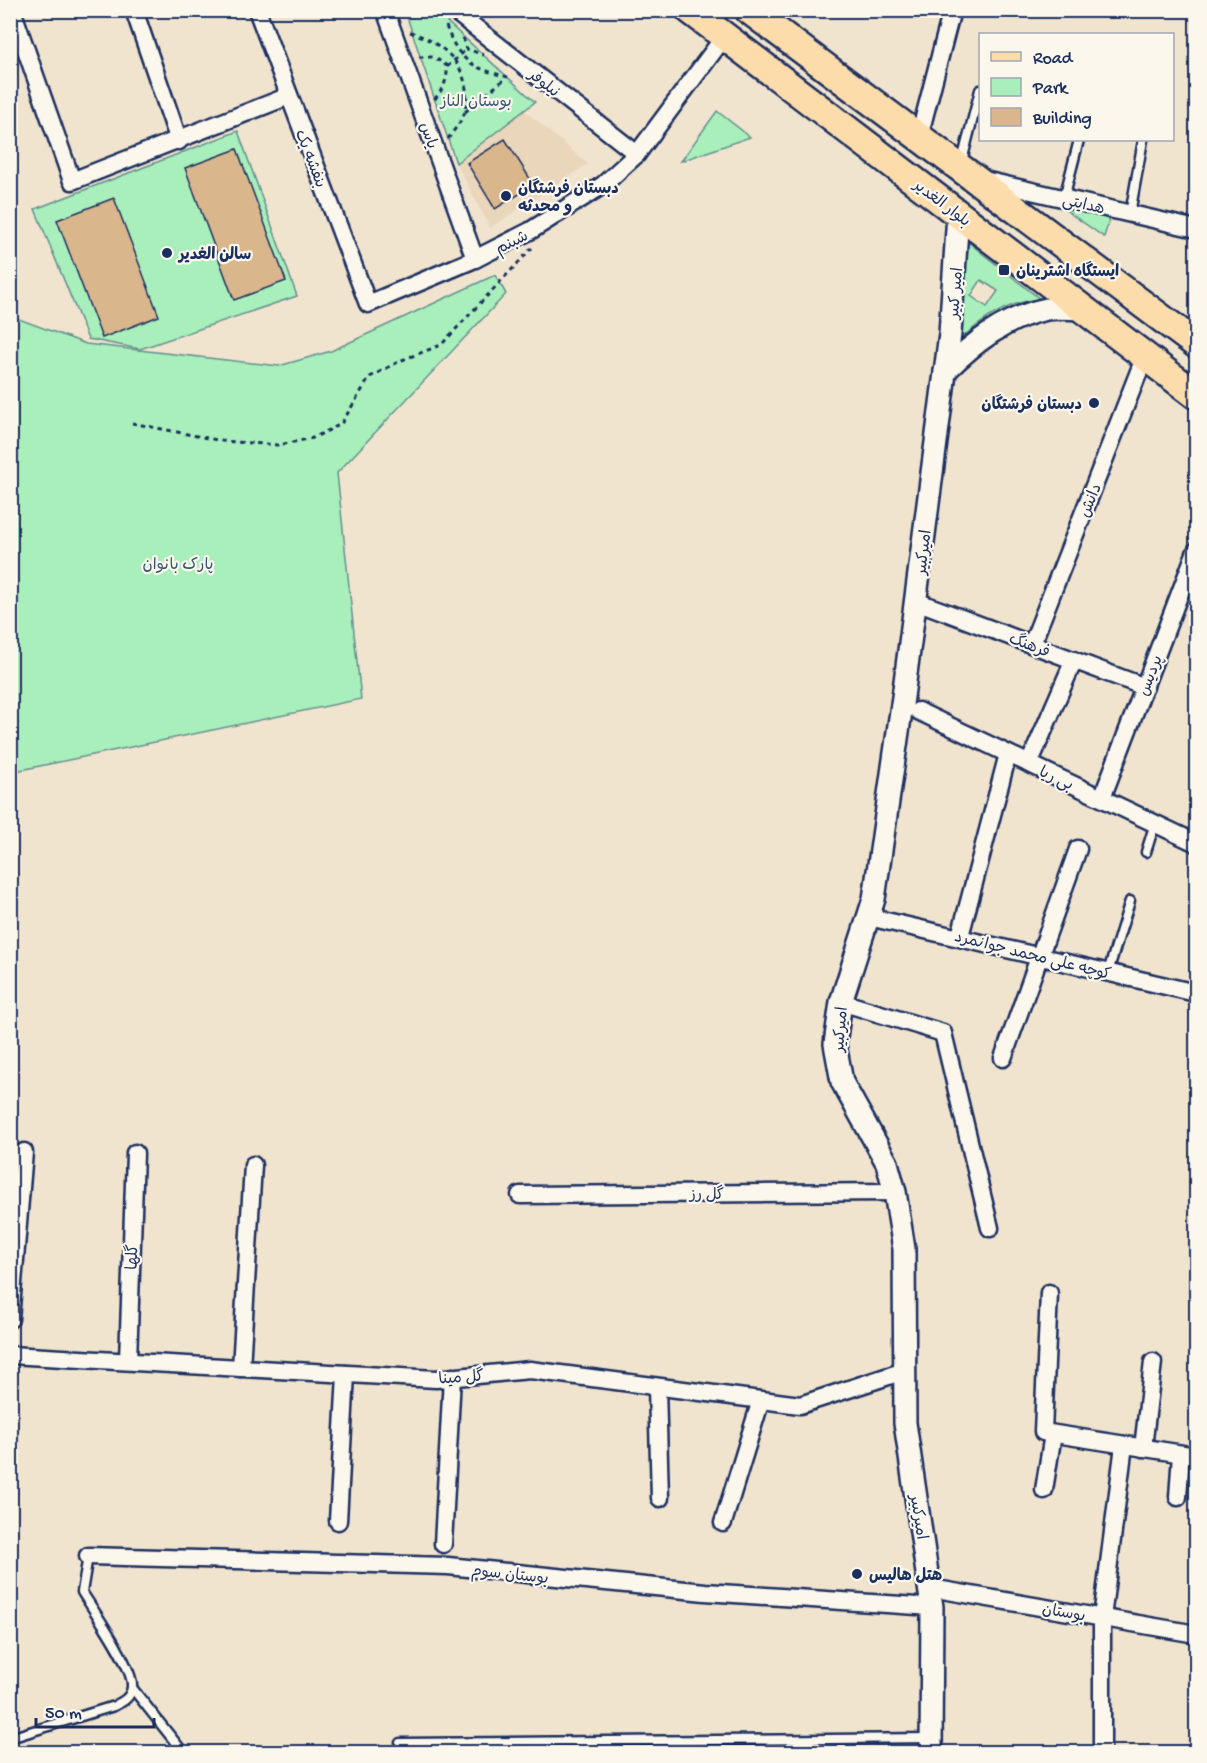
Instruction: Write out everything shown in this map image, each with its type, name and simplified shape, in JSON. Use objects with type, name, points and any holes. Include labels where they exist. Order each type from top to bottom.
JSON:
[{"type":"main road","name":"بلوار الغدیر","points":[[690,10],[1197,395]]},
{"type":"main road","points":[[750,10],[1197,344]]},
{"type":"street","points":[[12,10],[72,181],[289,96]]},
{"type":"street","points":[[134,10],[179,141]]},
{"type":"street","name":"بنفشه یک","points":[[257,10],[368,304]]},
{"type":"street","name":"یاس","points":[[385,10],[475,259]]},
{"type":"street","points":[[919,137],[948,14]]},
{"type":"street","name":"نیلوفر","points":[[448,15],[523,65],[637,154]]},
{"type":"street","name":"شبنم","points":[[368,304],[475,259],[567,209],[603,185],[637,154],[724,36]]},
{"type":"street","name":"هدایتی","points":[[966,172],[1197,229]]},
{"type":"street","name":"امیر کبیر","points":[[945,371],[956,266],[958,214]]},
{"type":"street","points":[[945,371],[969,347],[1012,321],[1047,309],[1084,309]]},
{"type":"street","name":"دانش","points":[[1032,644],[1145,356]]},
{"type":"street","name":"امیرکبیر","points":[[931,1745],[931,1598],[905,1424],[906,1307],[904,1261],[895,1192],[877,1142],[842,1082],[835,1044],[841,1002],[874,899],[916,601],[945,371]]},
{"type":"street","name":"پردیس","points":[[1102,798],[1197,552]]},
{"type":"street","name":"فرهنگ","points":[[916,601],[1145,687]]},
{"type":"street","points":[[1029,764],[1074,660]]},
{"type":"street","name":"بی ریا","points":[[918,711],[1197,843]]},
{"type":"street","points":[[960,936],[1008,754]]},
{"type":"street","points":[[1003,1058],[1042,956],[1078,849]]},
{"type":"street","name":"کوچه علی محمد جوانمرد","points":[[869,917],[960,936],[1197,993]]},
{"type":"street","points":[[841,1002],[943,1033],[990,1228]]},
{"type":"street","points":[[10,1319],[24,1152]]},
{"type":"street","name":"گلها","points":[[128,1361],[135,1153]]},
{"type":"street","points":[[241,1368],[253,1165]]},
{"type":"street","name":"گل رز","points":[[520,1195],[895,1192]]},
{"type":"street","points":[[1044,1490],[1048,1433],[1049,1293]]},
{"type":"street","name":"گل مینا","points":[[10,1355],[346,1374],[452,1377],[530,1370],[800,1405],[904,1371]]},
{"type":"street","points":[[1143,1448],[1153,1362]]},
{"type":"street","points":[[338,1521],[346,1374]]},
{"type":"street","points":[[442,1544],[452,1377]]},
{"type":"street","points":[[657,1387],[660,1498]]},
{"type":"street","points":[[723,1523],[761,1400]]},
{"type":"street","points":[[1048,1433],[1189,1455],[1178,1497]]},
{"type":"street","points":[[1102,1752],[1102,1618],[1124,1445]]},
{"type":"street","name":"بوستان سوم","points":[[88,1556],[448,1566],[705,1592],[931,1598]]},
{"type":"street","name":"بوستان","points":[[931,1598],[1102,1618],[1197,1634]]},
{"type":"lane","points":[[966,172],[979,101]]},
{"type":"lane","points":[[1064,198],[1078,141]]},
{"type":"lane","points":[[1130,214],[1143,141]]},
{"type":"lane","points":[[1146,852],[1155,823]]},
{"type":"lane","points":[[1107,972],[1130,901]]},
{"type":"lane","points":[[88,1556],[82,1592],[131,1672],[133,1689],[183,1752]]},
{"type":"lane","points":[[10,1738],[114,1706],[126,1700],[133,1689]]},
{"type":"lane","points":[[400,1743],[931,1745]]},
{"type":"path","points":[[448,15],[452,43],[461,56],[482,70],[508,77]]},
{"type":"path","points":[[392,29],[412,32],[432,42],[455,60],[463,71],[465,112]]},
{"type":"path","points":[[421,111],[435,100],[444,87],[447,68],[467,49]]},
{"type":"path","points":[[403,60],[434,57],[447,68]]},
{"type":"path","points":[[437,155],[465,112],[523,65]]},
{"type":"path","points":[[132,423],[222,441],[256,444],[279,445],[313,438],[341,424],[370,377],[402,360],[441,345],[539,241]]},
{"type":"shaded area","name":"دبستان فرشتگان و محدثه","points":[[524,110],[588,164],[490,228],[456,163]]},
{"type":"green space","name":"بوستان الناز","points":[[405,11],[435,11],[535,102],[456,163]]},
{"type":"green space","points":[[717,111],[750,137],[681,161]]},
{"type":"green space","name":"سالن الغدیر","points":[[238,131],[297,296],[140,349],[88,339],[35,209]]},
{"type":"green space","points":[[1067,205],[1111,214],[1104,237],[1064,209]]},
{"type":"green space","points":[[968,242],[1040,299],[1016,304],[995,313],[957,342]],"holes":[[[981,280],[998,291],[987,307],[971,296]]]},
{"type":"green space","name":"پارک بانوان","points":[[495,275],[506,294],[337,473],[361,699],[11,772],[11,316],[86,344],[279,366],[331,351]]},
{"type":"building","points":[[505,139],[534,185],[495,209],[467,163]]},
{"type":"building","points":[[237,149],[286,281],[234,300],[185,168]]},
{"type":"building","points":[[114,198],[159,316],[102,338],[57,220]]},
{"type":"place","name":"دبستان فرشتگان و محدثه","points":[[506,196]]},
{"type":"place","name":"سالن الغدیر","points":[[167,253]]},
{"type":"place","name":"ایستگاه اشترینان","points":[[1004,270]]},
{"type":"place","name":"دبستان فرشتگان","points":[[1094,403]]},
{"type":"place","name":"هتل هالیس","points":[[857,1574]]}]
